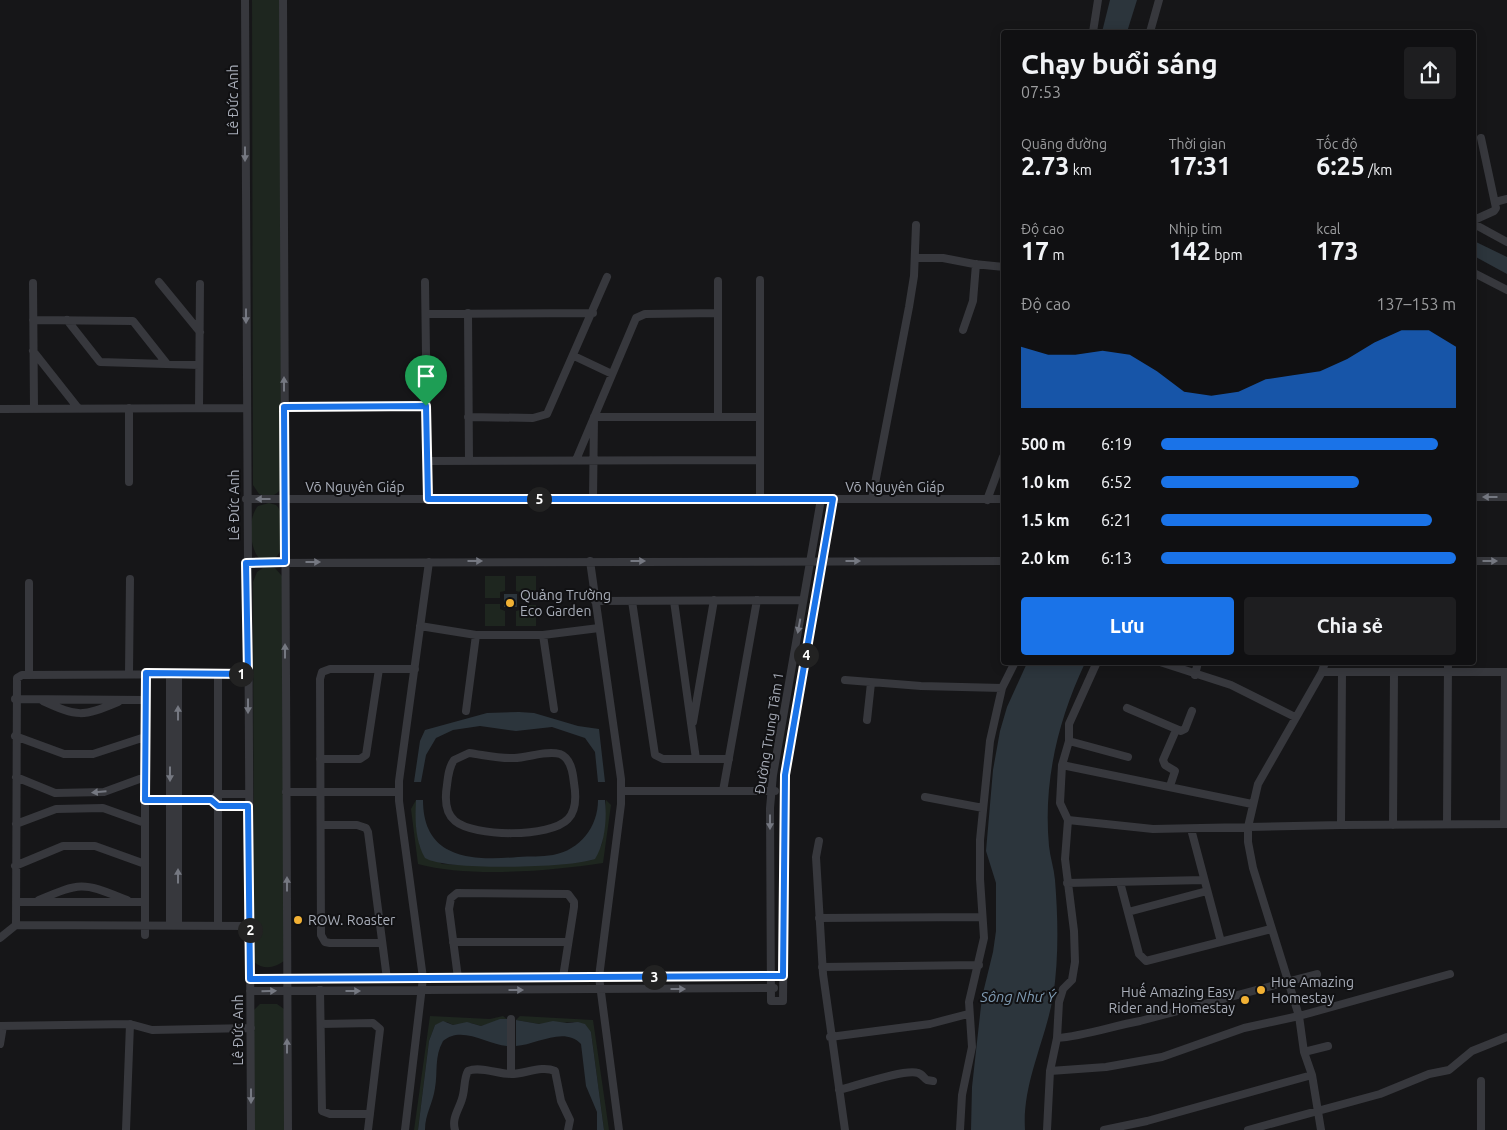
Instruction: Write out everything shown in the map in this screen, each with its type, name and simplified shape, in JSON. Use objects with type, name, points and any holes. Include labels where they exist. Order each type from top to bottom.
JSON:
[{"type":"street","name":"Lê Đức Anh","points":[[245,0],[246,563],[251,1130]]},
{"type":"street","points":[[283,0],[288,1130]]},
{"type":"street","points":[[1093,30],[1098,0]]},
{"type":"street","points":[[1151,30],[1159,0]]},
{"type":"street","points":[[1476,219],[1494,211],[1496,202],[1481,138]]},
{"type":"street","points":[[1496,202],[1507,199]]},
{"type":"street","points":[[872,499],[909,307],[915,258],[916,225]]},
{"type":"street","points":[[1476,225],[1507,242]]},
{"type":"street","points":[[915,258],[942,258],[1001,267]]},
{"type":"street","points":[[963,330],[973,301],[976,264]]},
{"type":"street","points":[[1476,274],[1507,290]]},
{"type":"street","points":[[468,417],[533,418],[547,414],[593,313],[607,277]]},
{"type":"street","points":[[718,280],[718,417]]},
{"type":"street","points":[[760,280],[760,499]]},
{"type":"street","points":[[159,282],[200,332]]},
{"type":"street","points":[[425,282],[428,499]]},
{"type":"street","points":[[33,283],[34,408]]},
{"type":"street","points":[[199,408],[200,284]]},
{"type":"street","points":[[468,313],[469,460]]},
{"type":"street","points":[[426,314],[593,313]]},
{"type":"street","points":[[576,460],[636,318],[644,314],[718,313]]},
{"type":"street","points":[[34,320],[133,321],[168,364]]},
{"type":"street","points":[[67,320],[100,362],[199,365]]},
{"type":"street","points":[[34,351],[78,408]]},
{"type":"street","points":[[574,356],[612,374]]},
{"type":"street","points":[[284,407],[426,406]]},
{"type":"street","points":[[129,408],[129,482]]},
{"type":"street","points":[[0,409],[246,408]]},
{"type":"street","points":[[594,417],[760,417]]},
{"type":"street","points":[[593,499],[594,417]]},
{"type":"street","points":[[427,461],[760,460]]},
{"type":"street","points":[[987,500],[1001,462]]},
{"type":"street","points":[[1476,497],[1507,497]]},
{"type":"street","name":"Võ Nguyên Giáp","points":[[246,499],[1001,500]]},
{"type":"street","name":"Đường Trung Tâm 1","points":[[821,499],[772,791],[771,1001],[783,1001],[785,775],[833,499]]},
{"type":"street","points":[[590,561],[621,791],[599,977],[599,989],[619,1130]]},
{"type":"street","points":[[246,563],[1001,561]]},
{"type":"street","points":[[1476,561],[1507,561]]},
{"type":"street","points":[[405,1130],[423,978],[399,792],[429,562]]},
{"type":"street","points":[[130,579],[130,673]]},
{"type":"street","points":[[29,583],[29,674]]},
{"type":"street","points":[[692,729],[714,600]]},
{"type":"street","points":[[723,791],[757,600]]},
{"type":"street","points":[[595,601],[803,600]]},
{"type":"street","points":[[632,601],[655,755],[663,759],[729,759]]},
{"type":"street","points":[[674,601],[696,759]]},
{"type":"street","points":[[420,626],[476,635],[543,635],[599,628]]},
{"type":"street","points":[[466,711],[476,635]]},
{"type":"street","points":[[543,635],[554,709]]},
{"type":"street","points":[[960,1130],[962,1095],[972,1047],[968,1014],[984,938],[980,840],[983,808],[994,719],[1002,688],[1014,665]]},
{"type":"street","points":[[1047,1130],[1050,1071],[1057,1038],[1058,1002],[1062,989],[1072,980],[1075,962],[1074,931],[1065,859],[1068,820],[1060,803],[1062,765],[1070,742],[1069,724],[1096,665]]},
{"type":"street","points":[[1168,665],[1231,685],[1295,717]]},
{"type":"street","points":[[1195,675],[1197,665]]},
{"type":"street","points":[[1321,1130],[1312,1075],[1304,1052],[1299,1016],[1253,868],[1248,842],[1248,827],[1252,804],[1266,768],[1322,672],[1324,665]]},
{"type":"street","points":[[1447,824],[1448,665]]},
{"type":"street","points":[[382,943],[330,943],[322,939],[320,679],[322,672],[330,669],[415,669]]},
{"type":"street","points":[[320,759],[360,759],[366,755],[379,669]]},
{"type":"street","points":[[1068,820],[1153,829],[1506,824],[1506,672],[1322,672]]},
{"type":"street","points":[[1341,825],[1342,672]]},
{"type":"street","points":[[1393,825],[1394,672]]},
{"type":"street","points":[[146,673],[146,935]]},
{"type":"street","points":[[174,673],[174,925]]},
{"type":"street","points":[[218,673],[218,925]]},
{"type":"street","points":[[16,925],[16,678],[29,674],[248,674]]},
{"type":"street","points":[[845,680],[921,686],[1002,688]]},
{"type":"street","points":[[867,720],[871,683]]},
{"type":"street","points":[[15,699],[145,700]]},
{"type":"street","points":[[38,699],[70,714],[90,714],[122,700]]},
{"type":"street","points":[[1128,708],[1164,722],[1176,730],[1183,731],[1192,711]]},
{"type":"street","points":[[1170,786],[1175,771],[1165,765],[1163,760],[1176,730]]},
{"type":"street","points":[[16,736],[64,754],[100,753],[145,737]]},
{"type":"street","points":[[1070,742],[1128,757]]},
{"type":"street","points":[[552,753],[563,756],[570,763],[575,795],[573,814],[564,823],[531,832],[490,832],[476,830],[455,821],[448,811],[446,789],[451,764],[463,754],[514,758],[552,753]]},
{"type":"street","points":[[1062,765],[1252,804]]},
{"type":"street","points":[[16,777],[55,793],[104,792],[145,777]]},
{"type":"street","points":[[621,791],[784,792]]},
{"type":"street","points":[[286,792],[399,792]]},
{"type":"street","points":[[145,800],[211,800],[218,794],[248,794]]},
{"type":"street","points":[[925,797],[983,808]]},
{"type":"street","points":[[211,800],[218,806],[248,806]]},
{"type":"street","points":[[16,824],[56,808],[103,808],[145,823]]},
{"type":"street","points":[[320,825],[357,825],[366,828],[368,832],[387,978]]},
{"type":"street","points":[[1191,829],[1220,942]]},
{"type":"street","points":[[819,841],[816,857],[822,967],[830,1037],[845,1130]]},
{"type":"street","points":[[15,866],[64,846],[95,846],[145,864]]},
{"type":"street","points":[[1067,883],[1204,880]]},
{"type":"street","points":[[1120,882],[1139,954],[1146,961],[1271,929]]},
{"type":"street","points":[[35,902],[72,886],[90,886],[131,902]]},
{"type":"street","points":[[1128,912],[1207,891]]},
{"type":"street","points":[[458,978],[449,909],[451,898],[457,893],[568,894],[574,902],[563,978]]},
{"type":"street","points":[[16,902],[145,902]]},
{"type":"street","points":[[819,918],[913,919],[982,916]]},
{"type":"street","points":[[0,938],[16,925],[250,926]]},
{"type":"street","points":[[453,942],[568,942]]},
{"type":"street","points":[[822,967],[979,965]]},
{"type":"street","points":[[1057,1038],[1075,1036],[1111,1026],[1140,1021],[1289,983],[1317,974]]},
{"type":"street","points":[[1050,1071],[1106,1067],[1162,1056],[1244,1028],[1299,1016],[1450,974]]},
{"type":"street","points":[[250,979],[783,976]]},
{"type":"street","points":[[250,991],[783,988]]},
{"type":"street","points":[[320,990],[322,1111],[330,1114],[370,1114]]},
{"type":"street","points":[[830,1037],[930,1024],[968,1014]]},
{"type":"street","points":[[511,1019],[511,1074]]},
{"type":"street","points":[[321,1024],[373,1023],[380,1029],[368,1130]]},
{"type":"street","points":[[0,1044],[1,1026],[130,1024],[152,1030],[251,1028]]},
{"type":"street","points":[[126,1130],[130,1024]]},
{"type":"street","points":[[1248,1130],[1380,1094],[1429,1074],[1449,1070],[1472,1052],[1507,1037]]},
{"type":"street","points":[[1304,1052],[1328,1046]]},
{"type":"street","points":[[454,1130],[454,1119],[460,1106],[468,1071],[475,1069],[511,1074],[547,1069],[555,1071],[561,1101],[570,1120],[568,1130]]},
{"type":"street","points":[[840,1090],[893,1074],[914,1072],[932,1081]]},
{"type":"street","points":[[1104,1130],[1147,1121],[1312,1075]]},
{"type":"street","points":[[1481,1081],[1481,1130]]},
{"type":"shaded area","points":[[252,0],[282,0],[282,485],[279,492],[270,496],[259,494],[253,485]]},
{"type":"shaded area","points":[[269,503],[276,505],[280,510],[283,540],[276,557],[269,560],[259,558],[253,547],[251,524],[258,506]]},
{"type":"shaded area","points":[[264,567],[275,568],[282,576],[284,961],[269,967],[258,965],[254,962],[253,582],[257,572]]},
{"type":"shaded area","points":[[485,576],[505,576],[505,591],[500,592],[500,598],[485,598]]},
{"type":"shaded area","points":[[516,576],[536,576],[536,598],[521,598],[520,592],[516,591]]},
{"type":"shaded area","points":[[485,604],[500,604],[500,609],[505,611],[505,626],[485,626]]},
{"type":"shaded area","points":[[521,605],[536,605],[536,626],[516,626],[516,611],[520,610]]},
{"type":"shaded area","points":[[416,800],[416,825],[420,847],[442,864],[546,865],[592,860],[602,844],[606,800],[611,805],[603,863],[510,872],[461,871],[418,864],[411,809]]},
{"type":"shaded area","points":[[260,1004],[277,1004],[284,1009],[284,1130],[254,1130],[254,1010]]},
{"type":"shaded area","points":[[430,1016],[490,1019],[503,1016],[507,1019],[481,1026],[471,1023],[453,1025],[447,1022],[435,1025],[429,1041],[418,1130],[414,1130]]},
{"type":"shaded area","points":[[520,1016],[593,1020],[609,1130],[604,1130],[591,1032],[573,1022],[539,1024],[516,1020]]},
{"type":"water","points":[[1110,0],[1137,0],[1128,30],[1102,30]]},
{"type":"water","points":[[1476,242],[1507,257],[1507,274],[1476,257]]},
{"type":"water","points":[[504,594],[517,594],[517,607],[504,607]]},
{"type":"water","name":"Sông Như Ý","points":[[1026,665],[1084,665],[1060,729],[1048,798],[1049,846],[1057,909],[1055,982],[1049,1014],[1030,1080],[1025,1113],[1025,1130],[971,1130],[972,1087],[982,997],[996,931],[996,883],[986,851],[993,770],[1000,731],[1007,707]]},
{"type":"water","points":[[487,713],[534,713],[578,726],[599,729],[605,782],[598,782],[595,752],[585,738],[552,727],[516,731],[480,726],[453,730],[436,738],[426,755],[421,782],[414,782],[420,741],[425,730]]},
{"type":"water","points":[[416,800],[423,800],[425,820],[431,834],[441,845],[453,852],[468,856],[501,858],[549,856],[571,848],[586,836],[591,828],[595,819],[598,800],[605,800],[606,815],[601,846],[595,859],[582,862],[508,867],[457,865],[437,862],[425,858],[419,844],[417,837]]},
{"type":"water","points":[[500,1019],[507,1019],[507,1046],[466,1035],[450,1037],[443,1041],[438,1053],[435,1088],[426,1119],[425,1130],[418,1130],[429,1041],[435,1025],[443,1021],[453,1025],[467,1022],[481,1026]]},
{"type":"water","points":[[516,1020],[539,1024],[553,1021],[585,1024],[591,1032],[604,1130],[597,1130],[597,1112],[586,1086],[581,1044],[574,1039],[558,1036],[516,1046]]},
{"type":"place","name":"Quảng Trường Eco Garden","points":[[510,603]]},
{"type":"place","name":"ROW. Roaster","points":[[298,920]]},
{"type":"place","name":"Hue Amazing Homestay","points":[[1261,990]]},
{"type":"place","name":"Huế Amazing Easy Rider and Homestay","points":[[1245,1000]]},
{"type":"route","points":[[426,406],[428,499],[833,499],[785,775],[783,808],[783,976],[250,979],[248,806],[218,806],[211,800],[145,800],[146,673],[248,674],[246,563],[285,562],[284,407],[426,406]]}]
